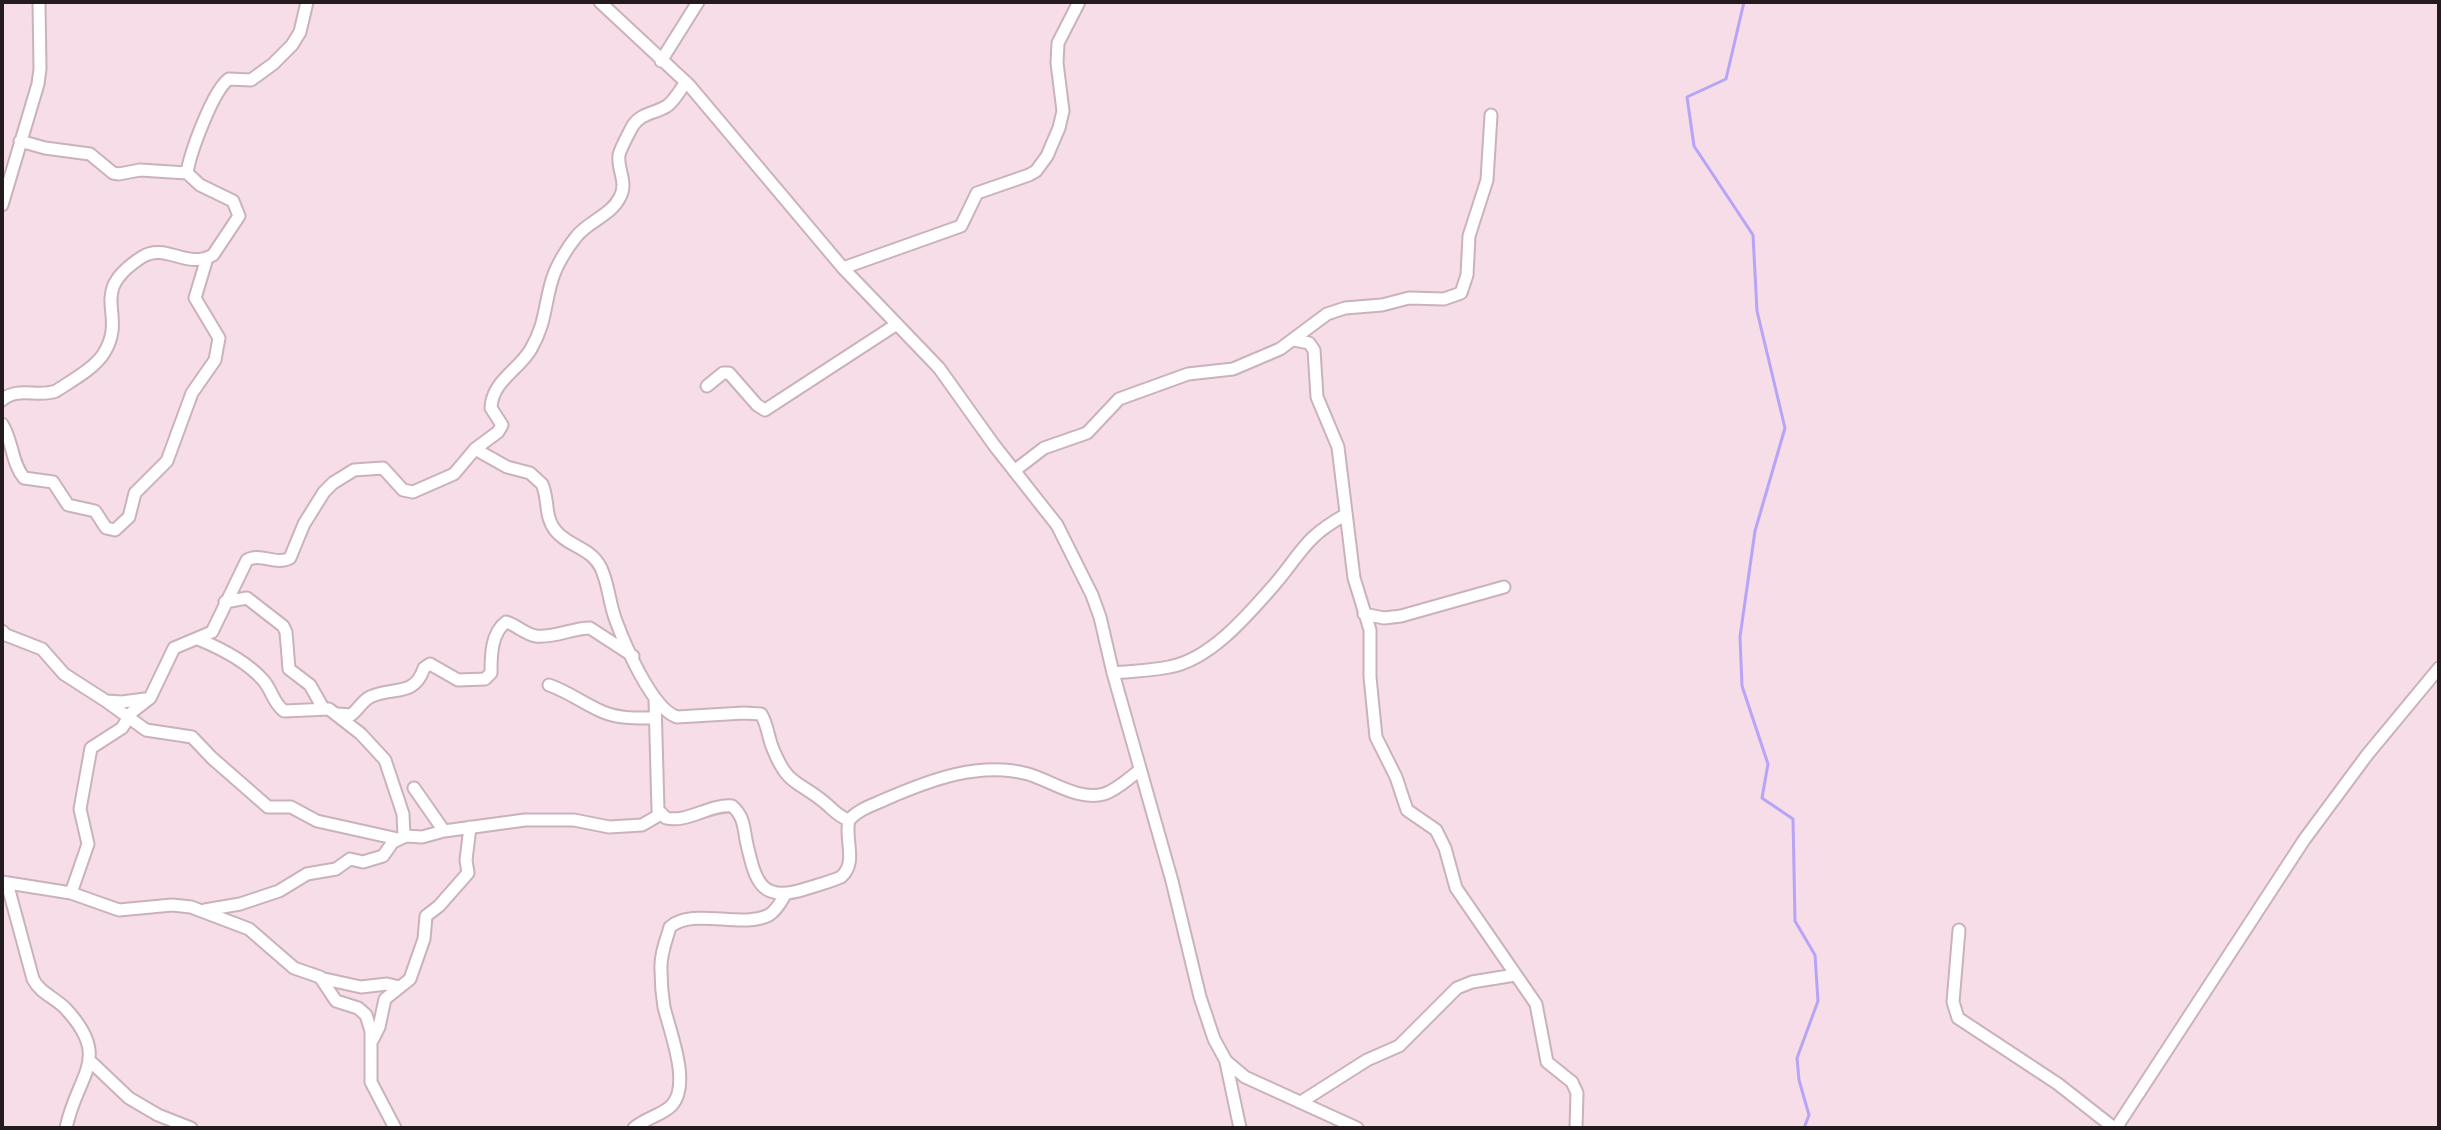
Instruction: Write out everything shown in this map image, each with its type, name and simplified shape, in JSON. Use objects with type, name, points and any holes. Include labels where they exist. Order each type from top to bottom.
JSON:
[{"type":"street","points":[[2,205],[40,69],[39,2]]},
{"type":"street","points":[[187,173],[192,149],[223,83],[235,78],[254,79],[273,64],[300,32],[307,2]]},
{"type":"street","points":[[600,2],[686,82],[843,268],[948,378],[1014,471],[1049,514],[1069,547],[1097,607],[1172,881],[1200,997],[1214,1039],[1237,1073],[1357,1128]]},
{"type":"street","points":[[661,61],[698,2]]},
{"type":"street","points":[[843,268],[961,226],[977,193],[1036,171],[1047,156],[1062,120],[1056,54],[1058,43],[1079,2]]},
{"type":"street","points":[[71,893],[88,844],[80,809],[88,754],[94,746],[118,731],[135,708],[150,698],[174,648],[212,632],[242,565],[250,557],[283,561],[290,558],[304,524],[333,483],[359,468],[380,467],[388,470],[403,490],[413,492],[454,474],[475,449],[501,428],[501,422],[491,408],[493,396],[509,372],[529,354],[540,333],[552,278],[575,238],[587,225],[611,210],[621,196],[624,182],[619,155],[632,127],[643,115],[672,102],[686,82]]},
{"type":"street","points":[[1014,471],[1044,448],[1087,433],[1119,399],[1188,374],[1233,369],[1280,349],[1319,318],[1336,311],[1409,298],[1444,299],[1461,293],[1467,275],[1469,236],[1487,180],[1491,115]]},
{"type":"street","points":[[2,400],[20,392],[49,394],[56,391],[103,356],[113,327],[109,297],[118,277],[144,256],[160,251],[190,261],[213,255],[239,216],[233,201],[200,185],[187,173],[147,170],[113,173],[90,154],[20,141]]},
{"type":"street","points":[[2,424],[8,434],[16,466],[24,478],[53,482],[68,505],[95,511],[106,528],[115,530],[123,525],[129,517],[132,497],[167,461],[192,393],[215,360],[219,338],[195,298],[207,258]]},
{"type":"street","points":[[707,386],[723,373],[729,373],[765,410],[897,324]]},
{"type":"street","points":[[1294,340],[1309,343],[1314,350],[1317,397],[1338,447],[1354,578],[1370,630],[1370,677],[1376,737],[1396,777],[1405,807],[1436,830],[1445,848],[1456,888],[1536,1004],[1547,1062],[1575,1087],[1578,1102],[1576,1128]]},
{"type":"street","points":[[475,449],[507,467],[524,470],[539,479],[546,494],[548,518],[555,530],[570,544],[594,556],[600,566],[610,591],[616,622],[655,700],[677,717],[761,714],[772,748],[791,781],[821,800],[837,815],[849,820]]},
{"type":"street","points":[[1113,673],[1169,667],[1203,654],[1221,640],[1275,584],[1313,535],[1345,515]]},
{"type":"street","points":[[1364,614],[1384,618],[1401,616],[1504,587]]},
{"type":"street","points":[[225,602],[247,598],[283,626],[289,669],[310,685],[323,708]]},
{"type":"street","points":[[197,639],[217,647],[257,674],[284,711],[323,708],[351,715],[371,697],[413,686],[430,664],[458,680],[485,679],[491,673],[494,640],[500,626],[506,622],[525,633],[539,636],[590,628],[633,656]]},
{"type":"street","points":[[2,631],[42,649],[64,674],[128,719],[155,733],[192,737],[268,807],[291,807],[317,821],[401,837],[422,837],[525,820],[574,820],[609,827],[631,825],[648,822],[661,814]]},
{"type":"street","points":[[1959,930],[1953,994],[1958,1018],[2058,1084],[2115,1128],[2304,840],[2367,755],[2439,668]]},
{"type":"street","points":[[549,685],[569,692],[602,712],[621,718],[655,718]]},
{"type":"street","points":[[106,701],[150,698]]},
{"type":"street","points":[[655,700],[658,810],[666,818],[681,819],[704,809],[732,806],[741,817],[751,860],[761,884],[770,893],[785,895],[835,880],[847,872],[850,862],[849,820]]},
{"type":"street","points":[[205,910],[240,904],[266,895],[307,874],[336,869],[350,859],[365,861],[383,856],[401,837],[403,814],[385,760],[338,714]]},
{"type":"street","points":[[849,820],[873,805],[924,782],[948,775],[981,771],[1023,773],[1062,788],[1096,794],[1112,790],[1140,770]]},
{"type":"street","points":[[414,788],[444,831]]},
{"type":"street","points":[[372,1043],[379,1027],[383,1002],[410,979],[424,939],[426,916],[468,873],[466,860],[470,827]]},
{"type":"street","points":[[66,1128],[90,1061],[89,1043],[65,1009],[37,987],[5,883],[71,893],[119,910],[172,905],[205,910],[249,929],[294,968],[361,987],[387,984],[399,987]]},
{"type":"street","points":[[634,1128],[670,1107],[677,1095],[680,1078],[678,1060],[663,1003],[660,967],[670,927],[686,919],[768,916],[785,895]]},
{"type":"street","points":[[1301,1102],[1367,1060],[1399,1046],[1457,988],[1472,982],[1515,975]]},
{"type":"street","points":[[320,977],[336,1001],[358,1008],[366,1015],[372,1043],[371,1082],[395,1128]]},
{"type":"street","points":[[90,1061],[129,1098],[158,1115],[191,1128]]},
{"type":"street","points":[[1226,1061],[1240,1128]]},
{"type":"waterway","points":[[1744,2],[1726,79],[1687,97],[1694,146],[1753,235],[1757,311],[1785,428],[1755,531],[1740,637],[1742,686],[1768,764],[1762,798],[1793,819],[1795,921],[1815,955],[1818,1001],[1797,1058],[1799,1080],[1809,1115],[1804,1128]]}]
